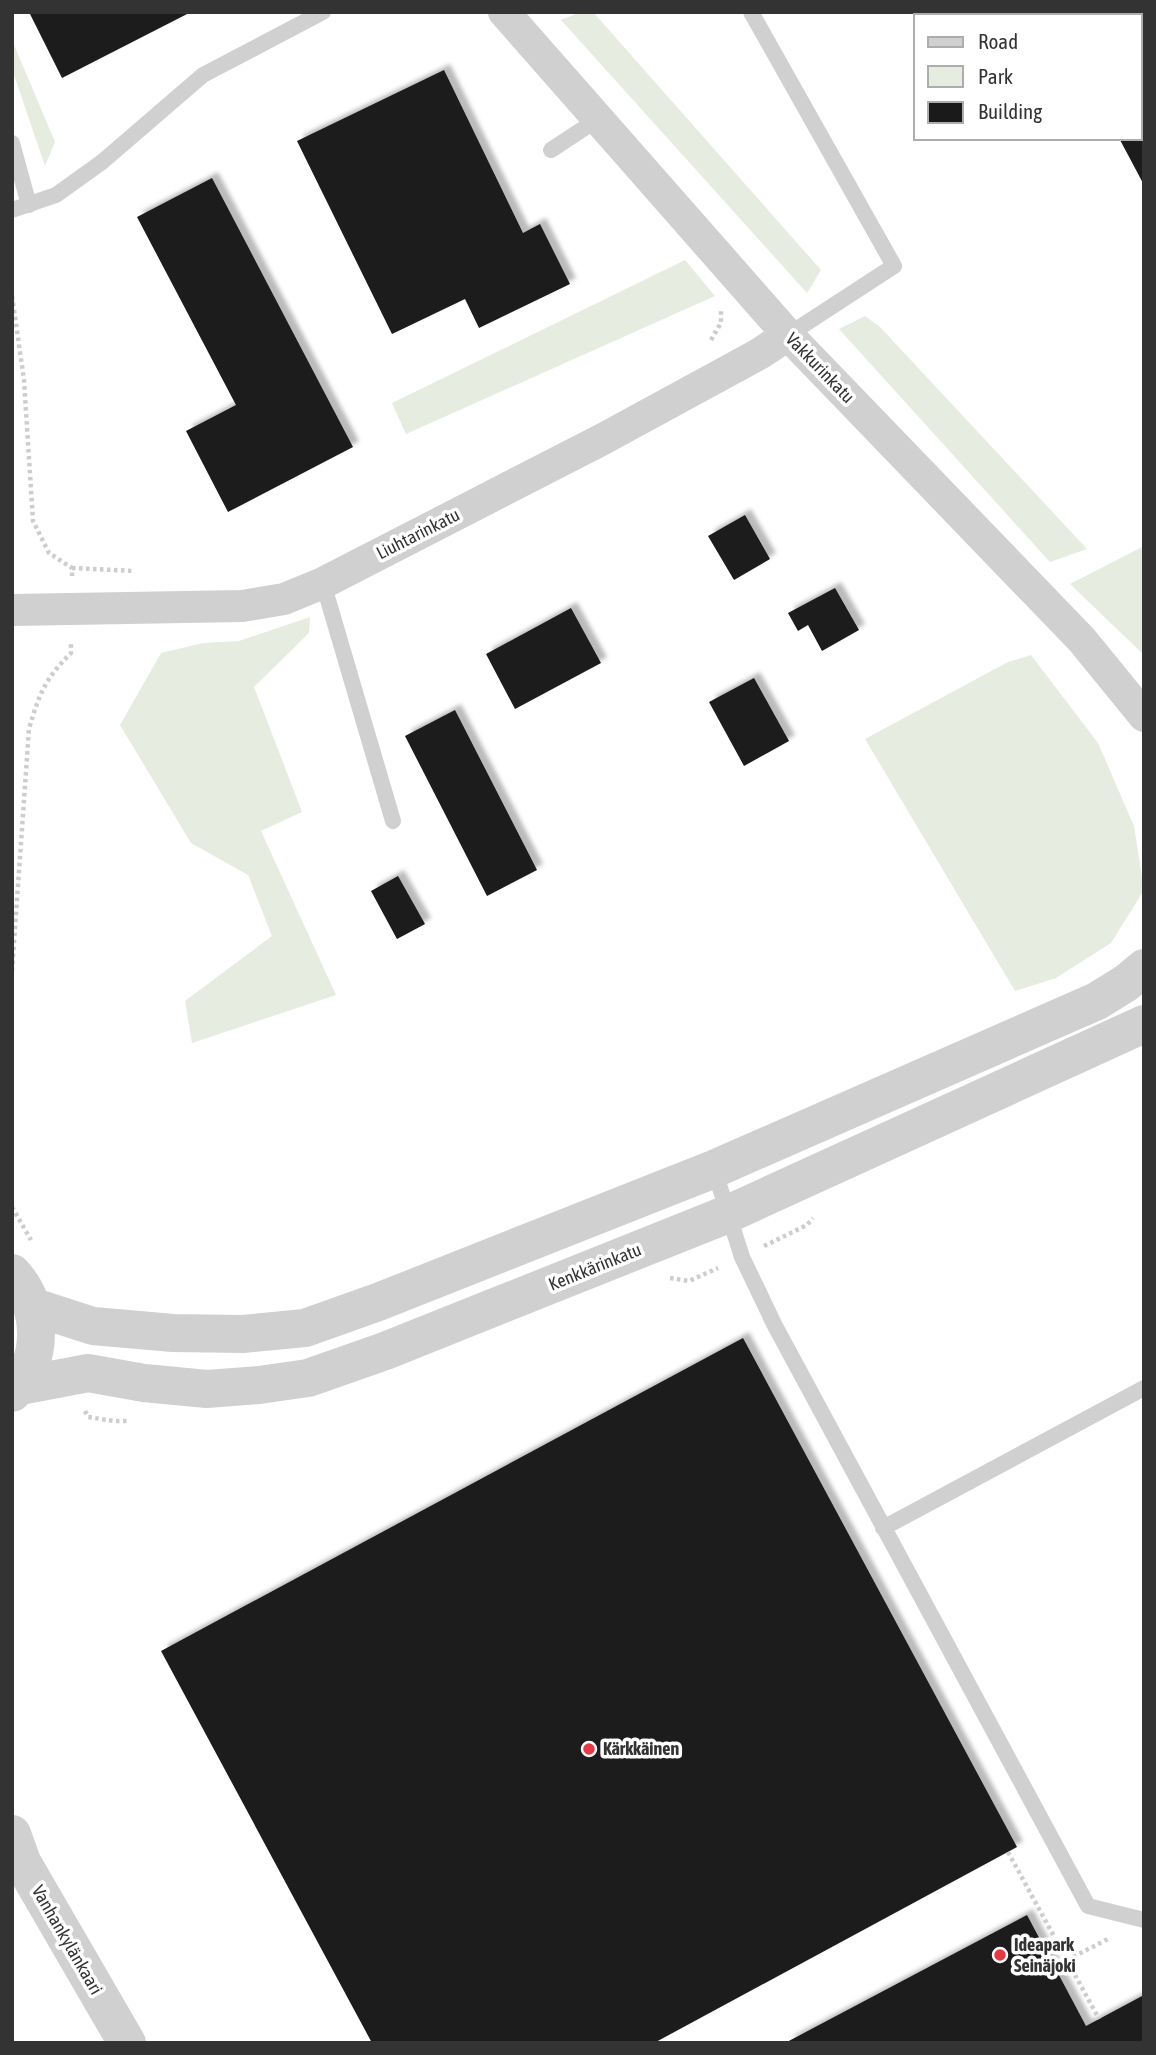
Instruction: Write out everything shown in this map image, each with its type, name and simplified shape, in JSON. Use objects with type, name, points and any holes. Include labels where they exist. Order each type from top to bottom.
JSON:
[{"type":"street","name":"Vakkurinkatu","points":[[504,12],[788,335],[1082,640],[1144,716]]},
{"type":"street","name":"Liuhtarinkatu","points":[[12,610],[242,606],[285,599],[323,583],[603,439],[759,354],[788,335]]},
{"type":"street","points":[[34,1307],[93,1326],[173,1333],[243,1335],[305,1328],[378,1302],[714,1169],[1097,1001],[1144,968]]},
{"type":"street","name":"Kenkkärinkatu","points":[[16,1390],[88,1373],[144,1383],[207,1389],[309,1378],[385,1351],[728,1214],[1144,1024]]},
{"type":"street","points":[[12,1273],[21,1282],[34,1307],[37,1334],[33,1362],[16,1390]]},
{"type":"street","name":"Vanhankylänkaari","points":[[12,1834],[22,1861],[127,2043]]},
{"type":"lane","points":[[12,210],[56,195],[102,162],[203,75],[323,12]]},
{"type":"lane","points":[[751,12],[894,266],[788,335]]},
{"type":"lane","points":[[551,150],[598,120]]},
{"type":"lane","points":[[12,144],[29,205]]},
{"type":"lane","points":[[323,583],[393,821]]},
{"type":"lane","points":[[714,1169],[742,1257],[774,1324],[1088,1906],[1144,1920]]},
{"type":"lane","points":[[883,1528],[1144,1388]]},
{"type":"path","points":[[710,343],[721,323],[720,299],[743,282]]},
{"type":"path","points":[[72,568],[138,571]]},
{"type":"path","points":[[1008,1852],[1099,2019]]},
{"type":"green space","points":[[581,12],[593,12],[821,270],[807,293],[561,20]]},
{"type":"green space","points":[[12,40],[55,142],[45,166],[12,69]]},
{"type":"green space","points":[[685,260],[715,296],[406,434],[392,403]]},
{"type":"green space","points":[[865,316],[880,327],[1087,549],[1050,562],[839,329]]},
{"type":"green space","points":[[1144,546],[1144,655],[1070,584]]},
{"type":"green space","points":[[310,617],[309,633],[254,687],[302,812],[261,831],[336,995],[192,1043],[185,1001],[272,936],[248,875],[191,843],[120,725],[161,653],[203,643],[239,641]]},
{"type":"green space","points":[[1031,655],[1098,743],[1134,826],[1144,890],[1111,943],[1056,978],[1015,991],[865,739],[1008,662]]},
{"type":"building","points":[[29,12],[191,12],[62,78]]},
{"type":"building","points":[[1052,12],[1144,12],[1144,185],[1120,140],[1142,140],[1142,14]]},
{"type":"building","points":[[444,70],[523,233],[540,224],[570,284],[479,328],[465,299],[392,334],[297,141]]},
{"type":"building","points":[[212,178],[353,447],[228,512],[186,431],[236,405],[137,217]]},
{"type":"building","points":[[745,515],[770,559],[734,580],[708,536]]},
{"type":"building","points":[[835,588],[859,630],[822,651],[808,625],[798,631],[788,613]]},
{"type":"building","points":[[571,608],[601,663],[515,709],[486,654]]},
{"type":"building","points":[[754,678],[789,741],[744,766],[709,702]]},
{"type":"building","points":[[455,710],[537,870],[487,896],[405,736]]},
{"type":"building","points":[[398,876],[425,924],[397,939],[371,891]]},
{"type":"building","name":"Kärkkäinen","points":[[743,1338],[1017,1847],[654,2043],[372,2043],[161,1651]]},
{"type":"building","name":"Ideapark Seinäjoki","points":[[1027,1915],[1086,2026],[1144,1995],[1144,2043],[785,2043]]},
{"type":"place","name":"Kärkkäinen","points":[[589,1749]]},
{"type":"place","name":"Ideapark Seinäjoki","points":[[1000,1955]]}]
